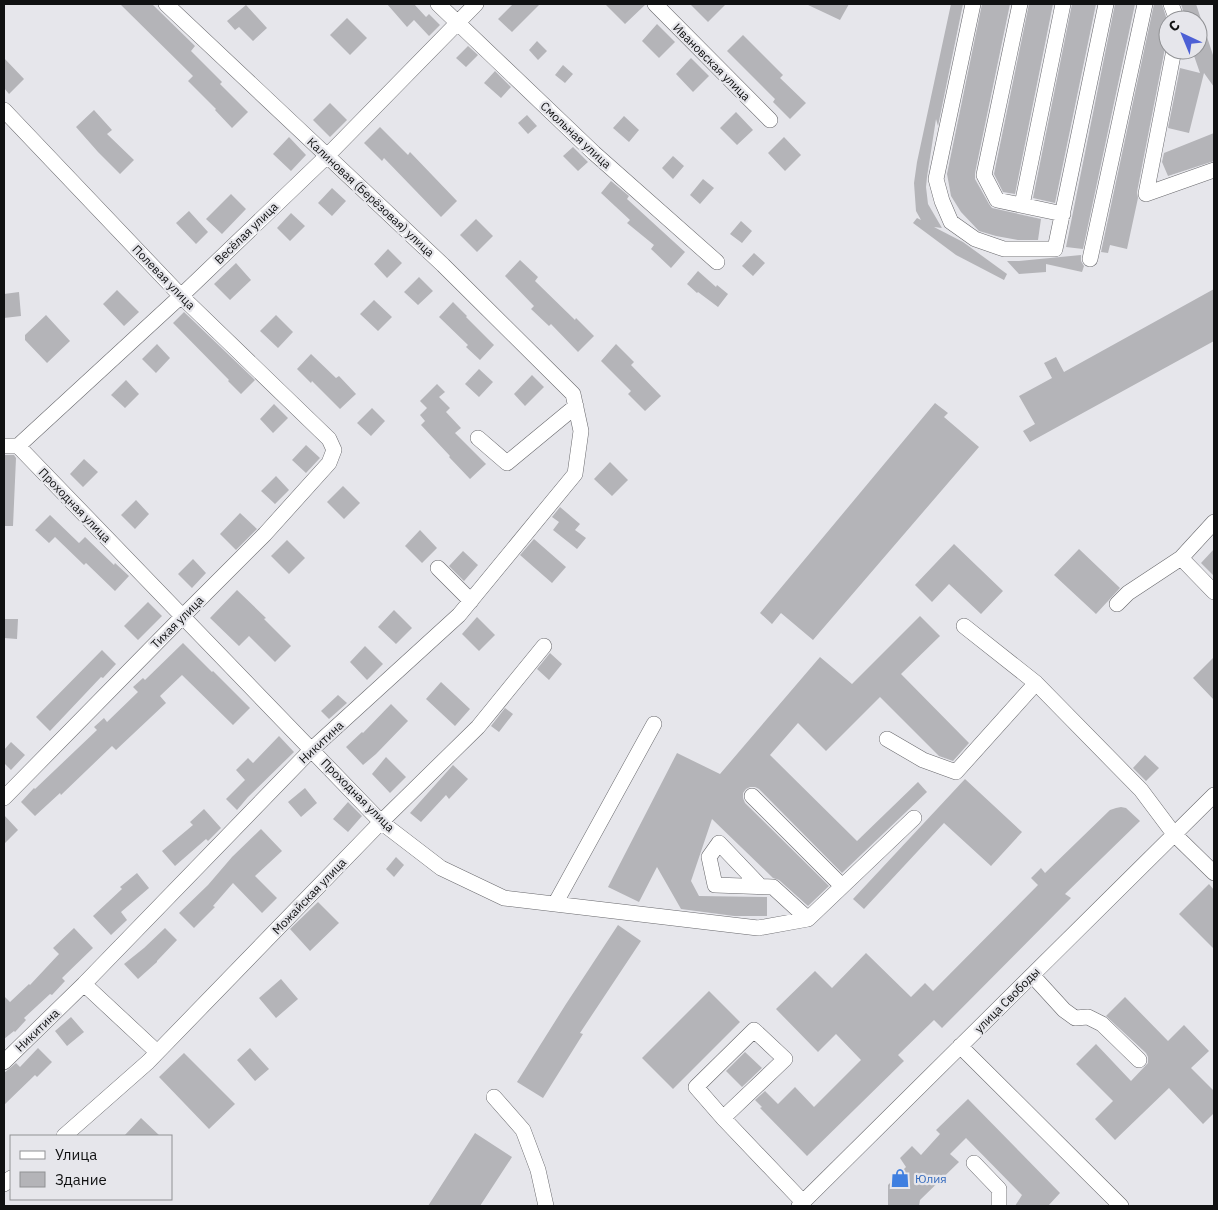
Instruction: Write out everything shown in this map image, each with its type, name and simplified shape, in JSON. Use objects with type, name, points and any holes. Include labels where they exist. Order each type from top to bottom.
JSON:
[{"type":"street","name":"Калиновая (Берёзовая) улица","points":[[166,4],[443,265],[575,400]]},
{"type":"street","name":"Смольная улица","points":[[438,4],[594,153],[717,262]]},
{"type":"street","name":"Весёлая улица","points":[[11,446],[181,296],[326,156],[476,4]]},
{"type":"street","name":"Ивановская улица","points":[[655,4],[770,120]]},
{"type":"street","points":[[973,4],[936,179],[942,201],[951,222],[975,239],[1004,249],[1056,250],[1106,4]]},
{"type":"street","points":[[1020,4],[984,175],[997,200],[1063,214]]},
{"type":"street","points":[[1022,205],[1063,4]]},
{"type":"street","points":[[1090,259],[1145,4]]},
{"type":"street","points":[[1172,60],[1146,194],[1214,170]]},
{"type":"street","name":"Полевая улица","points":[[4,110],[181,296],[329,439]]},
{"type":"street","points":[[478,438],[507,463],[575,400]]},
{"type":"street","name":"Никитина","points":[[4,1062],[84,984],[312,749],[459,616],[575,474],[581,431],[575,400]]},
{"type":"street","name":"Тихая улица","points":[[4,798],[265,534],[329,463],[334,450],[329,439]]},
{"type":"street","name":"Проходная улица","points":[[11,446],[182,617],[382,822],[441,868],[504,898],[758,928],[808,919]]},
{"type":"street","points":[[1117,604],[1128,593],[1180,558],[1214,522]]},
{"type":"street","points":[[1180,558],[1214,592]]},
{"type":"street","points":[[438,568],[471,601]]},
{"type":"street","points":[[964,626],[1036,684],[1141,790],[1174,834],[1214,873]]},
{"type":"street","name":"Можайская улица","points":[[65,1135],[157,1052],[382,822],[478,727],[544,646]]},
{"type":"street","points":[[887,739],[923,760],[956,772],[1036,684]]},
{"type":"street","points":[[555,904],[654,724]]},
{"type":"street","name":"улица Свободы","points":[[801,1204],[1214,794]]},
{"type":"street","points":[[752,796],[842,886]]},
{"type":"street","points":[[760,886],[773,887],[808,919],[914,818]]},
{"type":"street","points":[[1032,975],[1064,1010],[1075,1018],[1088,1017],[1102,1024],[1138,1060]]},
{"type":"street","points":[[84,984],[157,1052]]},
{"type":"street","points":[[723,1118],[785,1060],[754,1030],[696,1087],[723,1118],[801,1204]]},
{"type":"street","points":[[960,1046],[1121,1206]]},
{"type":"street","points":[[494,1097],[523,1130],[538,1170],[546,1206]]},
{"type":"street","points":[[974,1163],[999,1189],[999,1206]]},
{"type":"building","points":[[120,4],[152,4],[195,46],[191,51],[248,112],[232,128],[188,81],[193,76]]},
{"type":"building","points":[[387,4],[414,4],[426,17],[429,14],[440,25],[429,36],[414,20],[407,27]]},
{"type":"building","points":[[513,4],[540,4],[512,32],[498,19]]},
{"type":"building","points":[[605,4],[646,4],[625,24]]},
{"type":"building","points":[[690,4],[726,4],[708,22]]},
{"type":"building","points":[[806,4],[849,4],[840,20]]},
{"type":"building","points":[[951,4],[963,4],[938,126],[936,119],[926,187],[928,204],[942,228],[934,227],[963,242],[1007,274],[1004,280],[956,255],[913,223],[917,218],[921,220],[916,211],[914,183]]},
{"type":"building","points":[[982,4],[1010,4],[975,179],[992,208],[1041,219],[1038,240],[1018,240],[979,231],[961,212],[951,196],[947,174]]},
{"type":"building","points":[[1029,4],[1053,4],[1015,194],[1003,192],[994,174]]},
{"type":"building","points":[[1072,4],[1096,4],[1055,203],[1033,198]]},
{"type":"building","points":[[1115,4],[1135,4],[1083,249],[1066,247]]},
{"type":"building","points":[[1154,4],[1162,4],[1164,10],[1158,10],[1158,60],[1163,60],[1127,249],[1110,245],[1108,253],[1101,252]]},
{"type":"building","points":[[1181,4],[1196,4],[1198,10],[1183,10]]},
{"type":"building","points":[[246,5],[267,28],[253,41],[239,27],[235,30],[227,21]]},
{"type":"building","points":[[347,18],[367,38],[350,55],[330,35]]},
{"type":"building","points":[[657,24],[675,42],[659,58],[642,41]]},
{"type":"building","points":[[743,35],[783,75],[780,78],[806,103],[790,119],[773,102],[775,99],[727,51]]},
{"type":"building","points":[[1208,40],[1214,58],[1214,87],[1204,73],[1189,133],[1168,128],[1180,68],[1200,73],[1195,60],[1208,60]]},
{"type":"building","points":[[537,41],[547,51],[538,60],[529,50]]},
{"type":"building","points":[[468,46],[478,55],[466,67],[456,58]]},
{"type":"building","points":[[4,58],[24,79],[9,94],[4,88]]},
{"type":"building","points":[[691,58],[709,76],[693,92],[676,74]]},
{"type":"building","points":[[563,65],[573,74],[565,83],[555,75]]},
{"type":"building","points":[[495,71],[511,87],[501,98],[484,83]]},
{"type":"building","points":[[330,103],[347,120],[330,137],[313,120]]},
{"type":"building","points":[[94,110],[112,130],[107,134],[134,160],[120,174],[76,127]]},
{"type":"building","points":[[736,112],[753,130],[737,145],[720,128]]},
{"type":"building","points":[[527,115],[537,126],[528,134],[518,123]]},
{"type":"building","points":[[624,116],[639,130],[629,142],[613,128]]},
{"type":"building","points":[[380,127],[408,155],[410,152],[457,201],[441,217],[384,158],[382,161],[364,143]]},
{"type":"building","points":[[1214,133],[1214,161],[1168,176],[1162,162],[1164,153]]},
{"type":"building","points":[[289,137],[306,155],[291,171],[273,154]]},
{"type":"building","points":[[784,137],[801,155],[785,171],[768,153]]},
{"type":"building","points":[[573,147],[588,162],[578,171],[563,156]]},
{"type":"building","points":[[673,156],[684,166],[673,179],[662,168]]},
{"type":"building","points":[[703,179],[714,188],[700,204],[690,195]]},
{"type":"building","points":[[611,181],[629,196],[627,199],[685,252],[671,268],[651,249],[654,245],[627,223],[630,220],[601,193]]},
{"type":"building","points":[[332,188],[346,201],[332,216],[318,203]]},
{"type":"building","points":[[231,194],[246,209],[222,234],[206,219]]},
{"type":"building","points":[[189,211],[208,232],[196,244],[176,223]]},
{"type":"building","points":[[291,213],[305,226],[290,241],[277,228]]},
{"type":"building","points":[[476,219],[493,236],[477,252],[460,235]]},
{"type":"building","points":[[741,221],[752,231],[742,243],[730,234]]},
{"type":"building","points":[[388,249],[402,263],[387,278],[374,264]]},
{"type":"building","points":[[754,253],[765,263],[753,276],[742,266]]},
{"type":"building","points":[[1081,255],[1081,261],[1084,266],[1082,272],[1046,264],[1046,272],[1019,274],[1007,261],[1019,261]]},
{"type":"building","points":[[520,260],[538,277],[535,281],[594,336],[578,352],[551,324],[549,326],[531,309],[534,306],[505,276]]},
{"type":"building","points":[[236,263],[251,280],[230,300],[214,284]]},
{"type":"building","points":[[698,271],[716,287],[717,285],[728,294],[718,307],[687,284]]},
{"type":"building","points":[[419,277],[433,291],[418,305],[404,292]]},
{"type":"building","points":[[1214,289],[1214,341],[1030,442],[1023,431],[1035,424],[1019,396],[1052,378],[1044,363],[1056,357],[1064,372]]},
{"type":"building","points":[[117,290],[139,312],[124,326],[103,304]]},
{"type":"building","points":[[19,292],[21,316],[4,318],[4,294]]},
{"type":"building","points":[[374,300],[392,317],[378,331],[360,314]]},
{"type":"building","points":[[453,302],[494,345],[480,360],[466,347],[468,345],[439,317]]},
{"type":"building","points":[[184,312],[255,380],[241,394],[173,323]]},
{"type":"building","points":[[46,315],[70,341],[47,363],[25,340],[25,335]]},
{"type":"building","points":[[276,315],[293,332],[278,348],[260,331]]},
{"type":"building","points":[[157,344],[170,358],[156,373],[142,359]]},
{"type":"building","points":[[616,344],[634,362],[631,365],[661,396],[645,411],[628,394],[631,391],[601,361]]},
{"type":"building","points":[[311,354],[336,378],[339,376],[356,394],[340,409],[297,369]]},
{"type":"building","points":[[479,369],[493,382],[479,397],[465,384]]},
{"type":"building","points":[[532,375],[544,387],[525,406],[514,394]]},
{"type":"building","points":[[126,380],[139,394],[125,408],[111,395]]},
{"type":"building","points":[[437,384],[445,392],[439,397],[450,408],[446,412],[461,428],[455,433],[486,464],[470,479],[421,425],[425,421],[420,415],[427,408],[420,401]]},
{"type":"building","points":[[935,403],[948,413],[944,417],[979,447],[813,640],[781,613],[772,624],[760,613]]},
{"type":"building","points":[[274,404],[288,418],[273,433],[260,419]]},
{"type":"building","points":[[372,408],[385,421],[371,436],[357,423]]},
{"type":"building","points":[[306,445],[320,458],[306,473],[292,460]]},
{"type":"building","points":[[4,455],[14,455],[16,458],[13,526],[4,526]]},
{"type":"building","points":[[84,459],[98,472],[83,487],[70,474]]},
{"type":"building","points":[[610,462],[628,480],[612,496],[594,479]]},
{"type":"building","points":[[276,476],[289,490],[275,504],[261,491]]},
{"type":"building","points":[[343,486],[360,503],[344,519],[327,502]]},
{"type":"building","points":[[136,500],[149,514],[135,529],[121,515]]},
{"type":"building","points":[[560,507],[580,524],[575,530],[586,538],[577,549],[553,530],[559,522],[552,517]]},
{"type":"building","points":[[240,513],[257,529],[236,550],[220,534]]},
{"type":"building","points":[[50,515],[79,543],[85,537],[114,565],[115,563],[129,576],[115,591],[55,537],[49,543],[35,530]]},
{"type":"building","points":[[420,530],[437,548],[422,563],[405,546]]},
{"type":"building","points":[[534,539],[566,567],[552,583],[520,555]]},
{"type":"building","points":[[287,540],[305,558],[289,574],[271,556]]},
{"type":"building","points":[[954,544],[1003,591],[981,614],[949,584],[932,602],[915,585]]},
{"type":"building","points":[[1079,549],[1120,588],[1096,614],[1054,575]]},
{"type":"building","points":[[1214,549],[1214,576],[1201,563]]},
{"type":"building","points":[[463,551],[478,565],[464,581],[449,566]]},
{"type":"building","points":[[193,559],[206,573],[192,588],[178,574]]},
{"type":"building","points":[[237,590],[291,646],[275,662],[249,636],[239,646],[210,618]]},
{"type":"building","points":[[148,602],[162,616],[138,640],[124,626]]},
{"type":"building","points":[[394,610],[412,628],[396,644],[378,627]]},
{"type":"building","points":[[920,616],[940,636],[901,674],[969,743],[953,761],[939,756],[880,697],[826,751],[798,723],[770,755],[857,841],[918,782],[927,792],[842,873],[759,789],[750,787],[743,793],[745,803],[829,886],[808,906],[779,880],[773,878],[712,819],[691,881],[699,896],[767,897],[767,916],[734,916],[681,909],[657,867],[639,902],[608,887],[677,753],[720,774],[820,657],[852,684]]},
{"type":"building","points":[[477,617],[495,635],[479,651],[462,634]]},
{"type":"building","points":[[4,619],[18,619],[17,639],[4,638]]},
{"type":"building","points":[[183,643],[250,708],[233,725],[182,675],[160,696],[166,703],[116,750],[112,746],[61,795],[60,793],[35,816],[21,802],[97,730],[94,727],[104,718],[107,722],[138,692],[133,687],[143,678],[145,680]]},
{"type":"building","points":[[365,646],[383,664],[367,680],[350,662]]},
{"type":"building","points":[[102,650],[116,664],[103,678],[101,677],[50,731],[36,717]]},
{"type":"building","points":[[550,653],[562,664],[549,680],[537,669]]},
{"type":"building","points":[[1214,657],[1214,700],[1193,678]]},
{"type":"building","points":[[441,682],[470,709],[455,726],[426,699]]},
{"type":"building","points":[[338,695],[347,703],[329,719],[321,711]]},
{"type":"building","points":[[391,704],[408,721],[363,765],[346,747],[363,733]]},
{"type":"building","points":[[505,708],[513,714],[499,732],[491,726]]},
{"type":"building","points":[[279,736],[294,752],[237,810],[226,799],[245,780],[236,770],[248,758],[253,763]]},
{"type":"building","points":[[11,742],[25,755],[11,770],[4,763],[4,750]]},
{"type":"building","points":[[1145,755],[1159,768],[1146,781],[1133,768]]},
{"type":"building","points":[[386,757],[406,777],[390,793],[372,774]]},
{"type":"building","points":[[453,765],[468,779],[449,799],[446,795],[421,822],[410,813]]},
{"type":"building","points":[[965,779],[1022,832],[991,866],[944,823],[864,909],[853,899]]},
{"type":"building","points":[[305,788],[317,803],[301,817],[288,802]]},
{"type":"building","points":[[348,802],[362,816],[348,832],[333,819]]},
{"type":"building","points":[[1121,807],[1126,808],[1140,821],[1065,894],[1071,898],[942,1028],[934,1020],[898,1055],[904,1061],[807,1156],[760,1108],[762,1107],[755,1100],[765,1091],[778,1104],[795,1087],[814,1107],[861,1060],[836,1034],[818,1052],[776,1009],[815,971],[832,988],[866,953],[911,997],[925,983],[933,991],[1038,885],[1031,878],[1041,868],[1045,873],[1110,810]]},
{"type":"building","points":[[204,809],[221,828],[208,841],[206,839],[175,866],[162,851],[193,825],[190,822]]},
{"type":"building","points":[[4,815],[18,830],[4,844]]},
{"type":"building","points":[[261,829],[282,851],[255,876],[277,898],[262,913],[233,883],[213,906],[215,907],[194,928],[179,913]]},
{"type":"building","points":[[396,857],[404,865],[394,877],[386,869]]},
{"type":"building","points":[[137,873],[149,888],[121,912],[127,920],[111,935],[93,916],[122,889],[120,887]]},
{"type":"building","points":[[1209,884],[1214,890],[1214,949],[1179,914]]},
{"type":"building","points":[[318,902],[339,923],[310,951],[290,929]]},
{"type":"building","points":[[618,925],[641,941],[580,1033],[583,1034],[543,1098],[517,1082]]},
{"type":"building","points":[[74,928],[93,948],[62,978],[65,981],[52,995],[50,994],[24,1018],[26,1020],[15,1032],[4,1039],[4,996],[10,1002],[30,985],[59,954],[53,948]]},
{"type":"building","points":[[165,928],[177,940],[138,979],[124,964]]},
{"type":"building","points":[[281,979],[298,999],[276,1018],[259,998]]},
{"type":"building","points":[[709,991],[740,1022],[673,1089],[642,1058]]},
{"type":"building","points":[[1125,997],[1168,1041],[1184,1025],[1209,1051],[1191,1068],[1214,1091],[1214,1113],[1203,1124],[1169,1088],[1115,1140],[1095,1119],[1113,1101],[1076,1064],[1096,1044],[1131,1081],[1148,1063],[1146,1053],[1106,1016]]},
{"type":"building","points":[[71,1017],[84,1032],[67,1046],[55,1031]]},
{"type":"building","points":[[38,1048],[52,1062],[37,1077],[35,1075],[4,1105],[4,1073],[16,1063],[20,1067]]},
{"type":"building","points":[[250,1048],[269,1069],[255,1081],[237,1060]]},
{"type":"building","points":[[745,1052],[762,1068],[742,1087],[726,1071]]},
{"type":"building","points":[[184,1053],[235,1104],[209,1129],[159,1077]]},
{"type":"building","points":[[968,1099],[1060,1193],[1048,1206],[1015,1206],[1022,1195],[966,1138],[950,1154],[959,1162],[920,1200],[919,1206],[888,1206],[888,1185],[906,1167],[900,1158],[912,1146],[921,1155],[940,1134],[936,1130]]},
{"type":"building","points":[[141,1118],[159,1135],[125,1135]]},
{"type":"building","points":[[475,1133],[512,1157],[480,1206],[428,1206]]},
{"type":"place","name":"Юлия","points":[[900,1178]]}]
